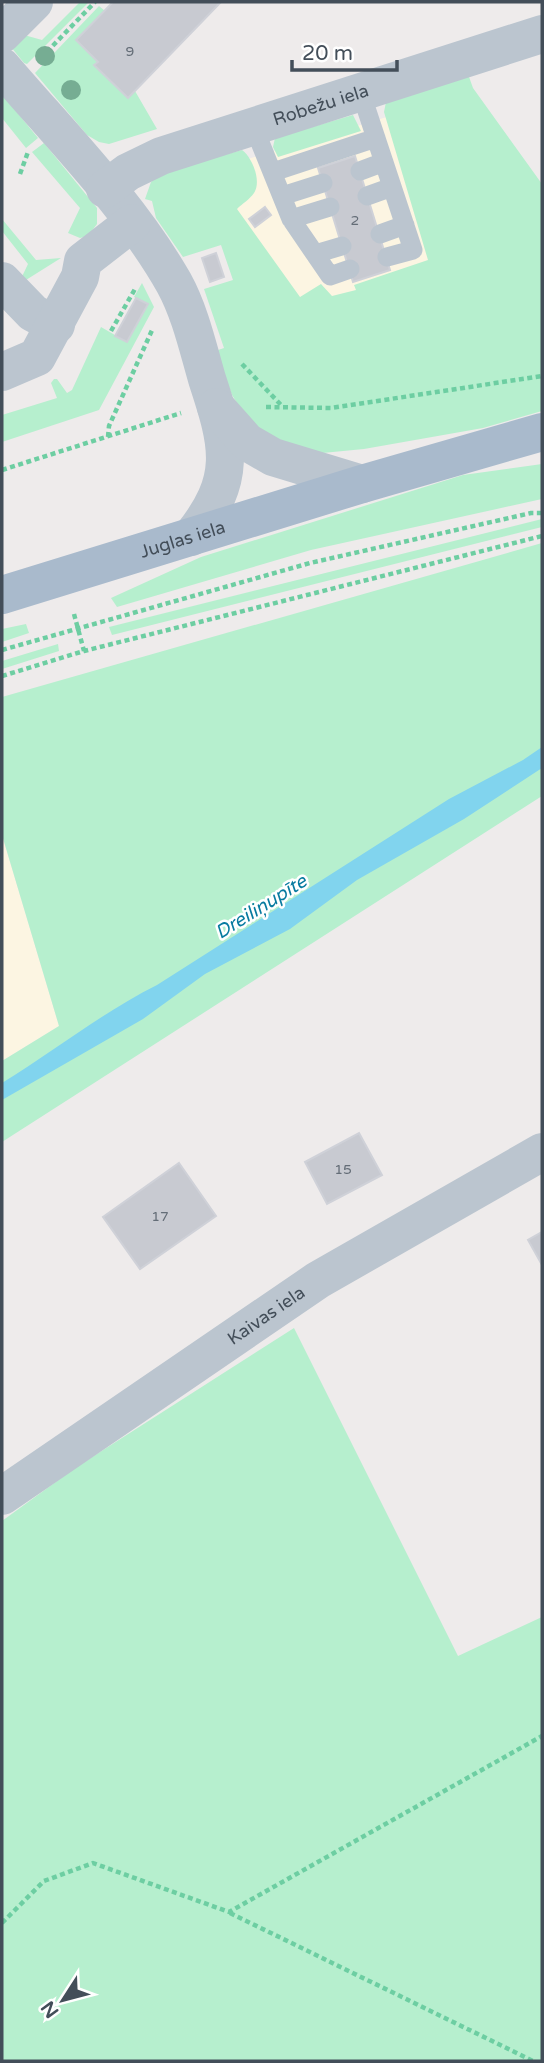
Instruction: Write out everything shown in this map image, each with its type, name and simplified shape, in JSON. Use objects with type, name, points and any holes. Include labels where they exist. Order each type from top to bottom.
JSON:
[{"type":"main road","name":"Juglas iela","points":[[2,595],[362,484],[542,432]]},
{"type":"street","points":[[2,33],[34,2]]},
{"type":"street","name":"Robežu iela","points":[[105,189],[144,163],[360,90],[542,34]]},
{"type":"street","points":[[20,64],[105,189],[175,285],[203,408],[224,446],[225,475],[213,510],[191,537]]},
{"type":"street","points":[[2,372],[37,356],[80,277],[83,261],[132,223]]},
{"type":"street","points":[[2,281],[33,313],[56,325]]},
{"type":"street","points":[[203,408],[247,442],[273,457],[362,484]]},
{"type":"street","name":"Kaivas iela","points":[[2,1496],[318,1280],[542,1152]]},
{"type":"lane","points":[[360,90],[413,250],[387,257]]},
{"type":"lane","points":[[253,125],[291,219],[330,276],[350,269]]},
{"type":"lane","points":[[272,172],[376,138]]},
{"type":"lane","points":[[360,171],[384,162]]},
{"type":"lane","points":[[282,196],[323,183]]},
{"type":"lane","points":[[367,196],[392,187]]},
{"type":"lane","points":[[291,219],[330,207]]},
{"type":"lane","points":[[380,234],[405,225]]},
{"type":"lane","points":[[315,254],[342,246]]},
{"type":"path","points":[[20,64],[95,2]]},
{"type":"path","points":[[111,331],[128,307],[138,281]]},
{"type":"path","points":[[108,438],[109,426],[155,323]]},
{"type":"path","points":[[237,359],[282,407]]},
{"type":"path","points":[[2,470],[203,408],[331,408],[542,376]]},
{"type":"path","points":[[2,650],[310,563],[531,513],[542,513]]},
{"type":"path","points":[[2,676],[84,651],[542,536]]},
{"type":"path","points":[[74,614],[84,651]]},
{"type":"path","points":[[229,1912],[542,1736]]},
{"type":"path","points":[[2,1923],[44,1881],[93,1863],[229,1912],[533,2061]]},
{"type":"shaded area","points":[[390,116],[439,267],[305,312],[205,172]]},
{"type":"shaded area","points":[[2,835],[59,1026],[2,1061]]},
{"type":"green space","points":[[80,2],[89,2],[27,64],[24,63],[11,47],[17,33],[42,40]]},
{"type":"green space","points":[[99,6],[105,11],[76,40],[98,62],[95,66],[128,98],[135,91],[157,129],[109,144],[87,135],[35,73]]},
{"type":"green space","points":[[468,74],[473,88],[542,184],[542,411],[483,428],[364,449],[312,454],[281,445],[250,424],[232,395],[215,351],[224,348],[204,289],[233,280],[221,245],[183,257],[156,218],[152,201],[145,199],[151,182],[162,172],[242,150],[252,164],[257,182],[254,193],[237,209],[300,297],[321,284],[332,296],[356,290],[354,285],[428,260],[384,112],[386,102]]},
{"type":"green space","points":[[2,94],[38,138],[26,148],[2,118]]},
{"type":"green space","points":[[353,115],[361,131],[278,157],[273,147],[275,138]]},
{"type":"green space","points":[[44,143],[97,208],[97,224],[88,236],[80,238],[68,233],[80,208],[32,152]]},
{"type":"green space","points":[[2,219],[36,260],[61,258],[18,285],[28,264],[2,231]]},
{"type":"green space","points":[[142,283],[154,307],[99,410],[2,442],[2,415],[57,398],[51,383],[54,379],[57,379],[67,393],[72,390],[101,327],[127,342],[148,305],[134,297]]},
{"type":"green space","points":[[542,464],[542,499],[311,550],[117,607],[111,598],[201,557],[463,475]]},
{"type":"green space","points":[[542,519],[542,527],[112,635],[109,627]]},
{"type":"green space","points":[[542,543],[542,796],[2,1142],[2,1061],[59,1026],[2,835],[2,697]]},
{"type":"green space","points":[[26,624],[29,633],[2,642],[2,629]]},
{"type":"green space","points":[[58,644],[59,651],[2,669],[2,661]]},
{"type":"green space","points":[[294,1328],[458,1656],[542,1617],[542,2061],[2,2061],[2,1521],[75,1468]]},
{"type":"water","name":"Dreiliņupīte","points":[[542,747],[542,768],[464,819],[357,880],[290,929],[205,974],[143,1019],[2,1100],[2,1083],[98,1019],[157,985],[449,799]]},
{"type":"building","points":[[113,2],[221,2],[128,98],[94,65],[98,62],[76,40]]},
{"type":"building","points":[[355,156],[390,270],[353,282],[318,168]]},
{"type":"building","points":[[265,207],[271,215],[255,227],[249,219]]},
{"type":"building","points":[[216,253],[224,277],[210,282],[202,258]]},
{"type":"building","points":[[136,298],[148,304],[127,342],[115,336]]},
{"type":"building","points":[[359,1133],[382,1175],[327,1204],[305,1162]]},
{"type":"building","points":[[179,1163],[216,1216],[140,1269],[103,1217]]},
{"type":"building","points":[[542,1232],[542,1265],[528,1240]]}]
